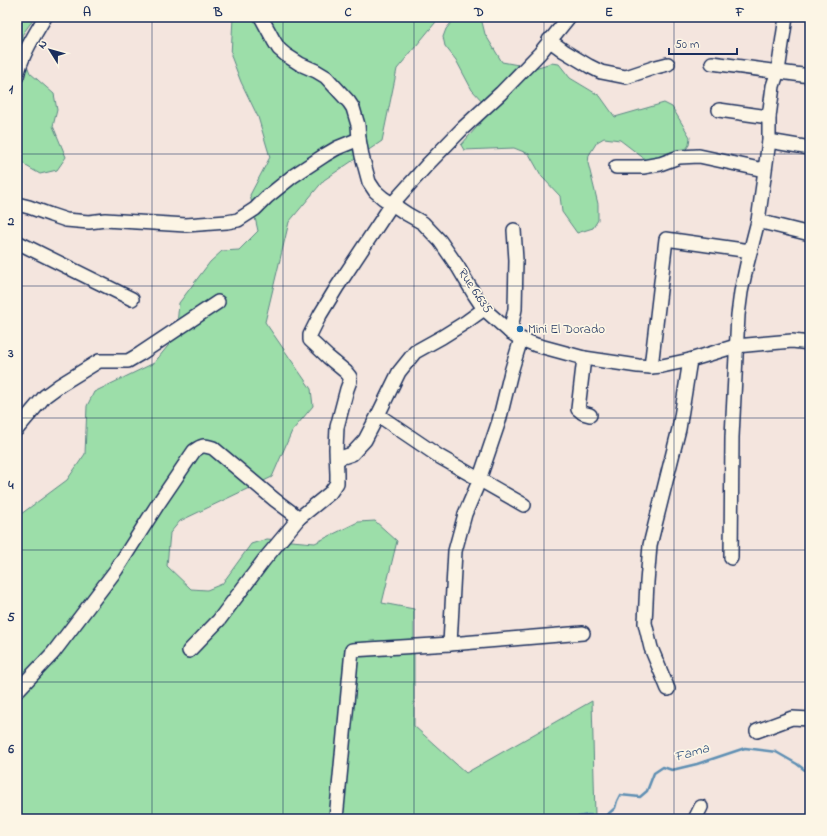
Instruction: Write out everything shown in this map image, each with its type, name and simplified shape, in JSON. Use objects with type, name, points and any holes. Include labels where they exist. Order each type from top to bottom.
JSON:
[{"type":"street","points":[[17,76],[25,52],[45,17]]},
{"type":"street","name":"Rue 6.635","points":[[261,17],[274,41],[282,52],[300,64],[326,77],[349,102],[355,112],[362,156],[369,182],[375,190],[407,214],[424,222],[458,266],[484,309],[510,332],[521,339],[536,345],[584,358],[651,367],[690,360],[736,346],[792,341],[810,343]]},
{"type":"street","points":[[189,651],[219,620],[264,560],[299,518],[330,494],[337,483],[337,427],[350,377],[310,340],[310,334],[337,286],[392,204],[452,139],[501,93],[540,53],[569,17]]},
{"type":"street","points":[[731,558],[732,437],[738,315],[741,292],[758,222],[769,141],[769,117],[773,86],[778,71],[786,17]]},
{"type":"street","points":[[549,40],[564,51],[601,72],[626,77],[668,64]]},
{"type":"street","points":[[712,64],[810,76]]},
{"type":"street","points":[[719,110],[769,117]]},
{"type":"street","points":[[17,204],[66,220],[89,222],[105,220],[186,225],[238,220],[255,209],[293,176],[337,148],[359,139]]},
{"type":"street","points":[[769,141],[810,148]]},
{"type":"street","points":[[616,167],[643,167],[660,164],[679,157],[698,156],[764,170]]},
{"type":"street","points":[[758,222],[810,234]]},
{"type":"street","points":[[510,332],[515,309],[516,260],[514,230]]},
{"type":"street","points":[[651,367],[666,239],[750,251]]},
{"type":"street","points":[[17,242],[132,298]]},
{"type":"street","points":[[17,429],[45,396],[60,385],[99,362],[128,361],[218,302]]},
{"type":"street","points":[[337,459],[352,454],[365,440],[399,372],[415,352],[442,337],[484,309]]},
{"type":"street","points":[[450,644],[455,551],[464,514],[479,479],[499,421],[521,339]]},
{"type":"street","points":[[584,358],[578,409],[583,413],[590,415]]},
{"type":"street","points":[[668,688],[650,648],[645,623],[647,589],[650,545],[679,428],[690,360]]},
{"type":"street","points":[[378,416],[440,457],[524,505]]},
{"type":"street","points":[[17,691],[53,653],[116,570],[158,504],[194,451],[199,447],[204,446],[213,448],[299,518]]},
{"type":"street","points":[[336,819],[352,650],[450,644],[583,633]]},
{"type":"street","points":[[757,731],[792,718],[810,719]]},
{"type":"street","points":[[695,819],[701,807]]},
{"type":"green space","points":[[17,17],[35,17],[22,35],[25,51],[24,58],[30,73],[54,94],[57,110],[53,126],[66,157],[57,170],[40,174],[26,166],[17,156]]},
{"type":"green space","points":[[233,17],[440,17],[397,69],[382,141],[324,180],[289,222],[265,322],[311,389],[313,406],[292,431],[272,477],[180,521],[170,533],[167,566],[191,589],[207,590],[222,584],[251,544],[267,539],[315,543],[358,522],[375,521],[397,541],[382,603],[414,609],[414,726],[466,773],[592,701],[595,816],[599,819],[17,819],[17,517],[67,480],[85,454],[87,406],[94,392],[154,363],[176,336],[179,303],[210,262],[222,251],[239,250],[258,231],[250,195],[270,157],[258,117],[241,82],[231,56]]},
{"type":"green space","points":[[456,17],[481,18],[485,34],[502,62],[535,68],[551,63],[559,64],[570,78],[600,96],[615,117],[664,103],[672,107],[690,137],[689,145],[684,152],[662,162],[646,160],[620,140],[604,138],[597,142],[589,155],[588,163],[598,204],[598,220],[593,228],[577,233],[562,212],[560,196],[542,177],[529,154],[514,148],[464,150],[461,145],[483,120],[484,103],[472,90],[456,60],[445,46],[443,37],[446,29]]},
{"type":"waterway","name":"Fama","points":[[578,819],[578,817],[588,815],[606,816],[615,808],[620,795],[640,797],[647,791],[654,773],[663,767],[672,770],[697,764],[745,748],[776,752],[797,764],[810,774]]},
{"type":"place","name":"Mini El Dorado","points":[[520,329]]}]
